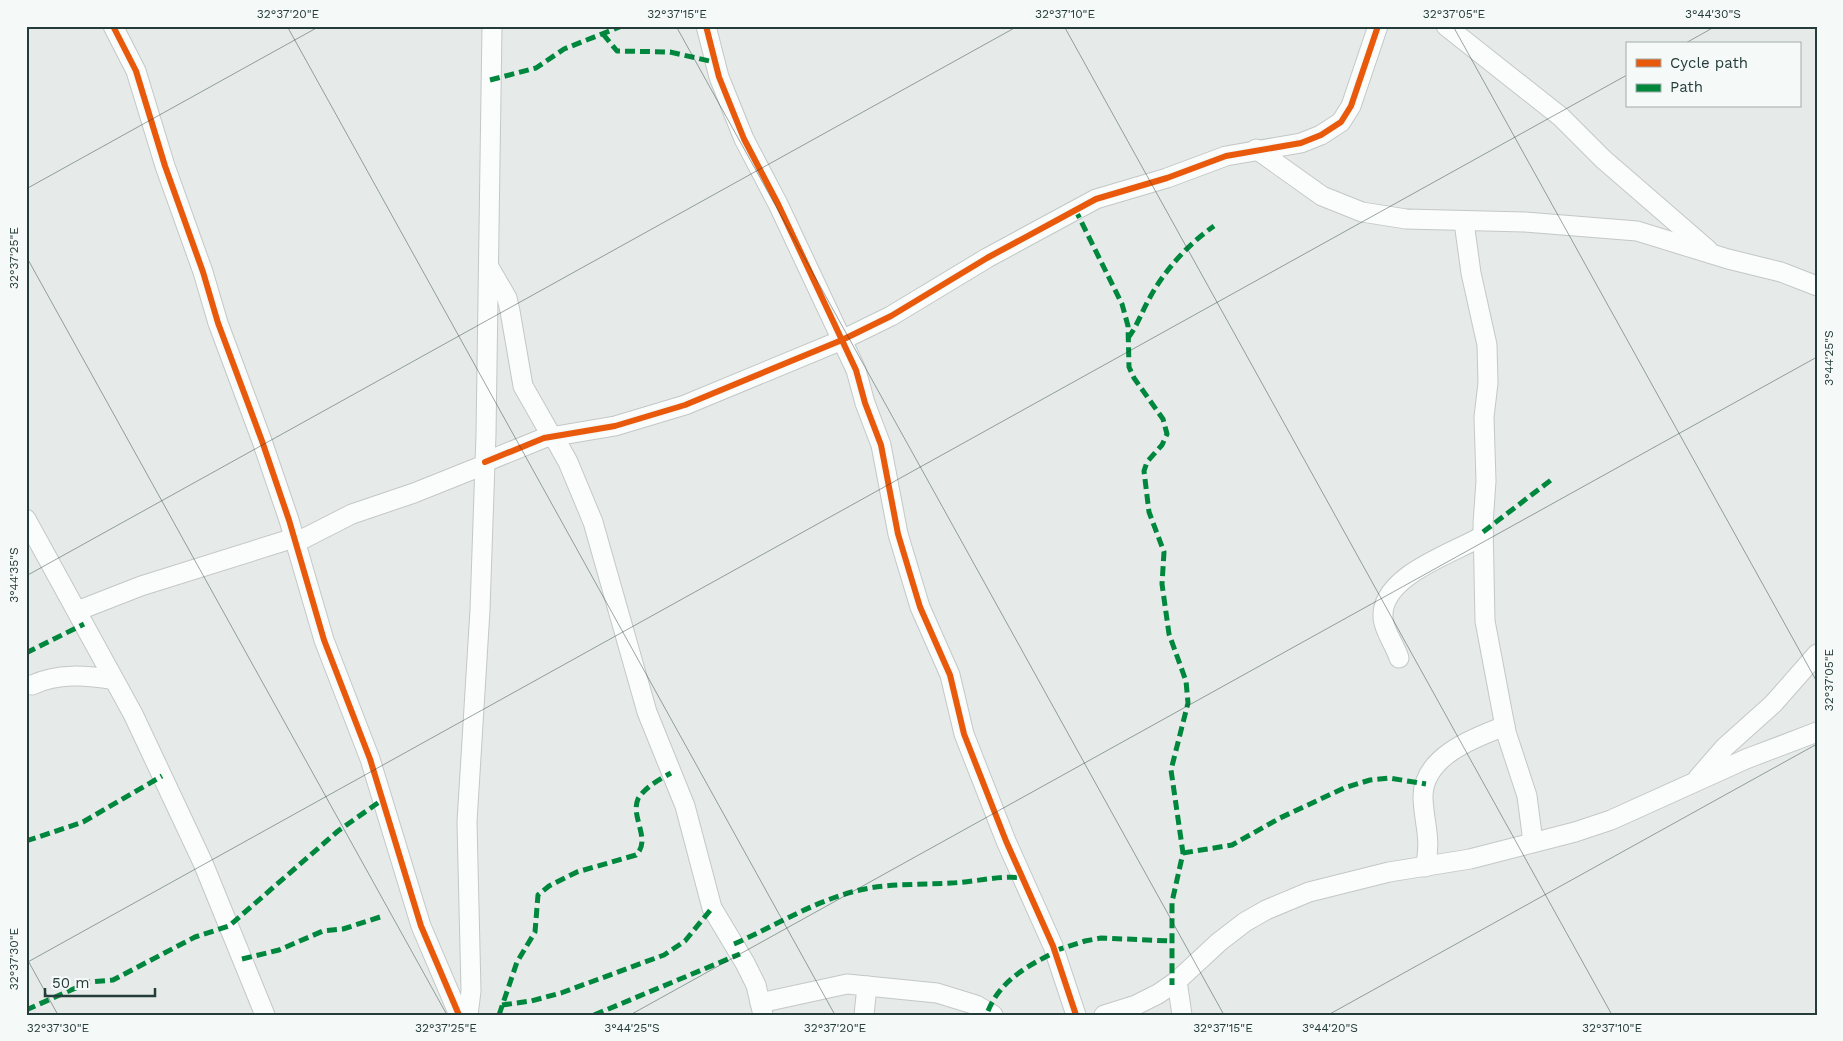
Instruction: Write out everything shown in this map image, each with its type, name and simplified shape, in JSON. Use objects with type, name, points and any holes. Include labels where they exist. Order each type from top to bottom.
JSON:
[{"type":"street","points":[[113,26],[136,71],[164,166],[203,272],[218,323],[262,441],[324,640],[370,759],[421,926],[460,1015]]},
{"type":"street","points":[[468,1015],[471,990],[467,822],[480,610],[489,267],[492,26]]},
{"type":"street","points":[[706,26],[719,77],[744,139],[774,197],[856,370],[865,403],[881,445],[898,534],[920,607],[950,675],[964,734],[1006,841],[1053,946],[1076,1015]]},
{"type":"street","points":[[77,611],[141,586],[294,540],[352,514],[414,494],[521,446],[553,437],[615,426],[685,405],[842,340],[883,320],[987,258],[1096,199],[1167,178],[1226,156],[1256,149],[1302,143],[1321,135],[1340,122],[1351,106],[1378,26]]},
{"type":"street","points":[[1446,26],[1561,116],[1603,159],[1713,254]]},
{"type":"street","points":[[1256,149],[1322,196],[1362,212],[1406,219],[1562,224],[1637,230],[1713,254],[1781,272],[1817,286]]},
{"type":"street","points":[[1464,222],[1471,273],[1487,345],[1488,383],[1484,417],[1486,481],[1484,535],[1485,622],[1505,726],[1527,796],[1533,842]]},
{"type":"street","points":[[489,267],[507,298],[523,386],[568,462],[594,522],[647,712],[685,806],[712,908],[746,963],[762,1009],[847,984],[937,993],[976,1005],[993,1015]]},
{"type":"street","points":[[26,519],[133,714],[202,863],[265,1015]]},
{"type":"street","points":[[1399,658],[1383,618],[1385,605],[1390,595],[1403,582],[1430,562],[1467,546],[1484,535]]},
{"type":"street","points":[[1696,781],[1725,747],[1773,704],[1817,654]]},
{"type":"street","points":[[32,685],[44,680],[64,676],[97,677],[114,680]]},
{"type":"street","points":[[1425,867],[1429,846],[1423,796],[1431,772],[1447,755],[1459,746],[1505,726]]},
{"type":"street","points":[[1104,1015],[1143,1001],[1177,982],[1219,942],[1266,910],[1309,892],[1389,872],[1470,859],[1611,820],[1696,781],[1817,732]]},
{"type":"street","points":[[1177,982],[1182,1015]]},
{"type":"street","points":[[864,1015],[867,986]]},
{"type":"marked path","points":[[490,80],[536,68],[564,49],[622,26]]},
{"type":"marked path","points":[[603,34],[617,51],[670,52],[714,62]]},
{"type":"marked path","points":[[1075,209],[1122,304],[1128,326],[1129,367],[1134,378],[1163,419],[1167,434],[1162,445],[1147,462],[1144,471],[1149,512],[1164,552],[1162,584],[1169,634],[1186,681],[1188,703],[1171,770],[1183,853],[1172,902],[1172,985]]},
{"type":"marked path","points":[[1128,338],[1154,290],[1168,270],[1194,242],[1214,226]]},
{"type":"marked path","points":[[1483,532],[1551,480]]},
{"type":"marked path","points":[[26,653],[84,624]]},
{"type":"marked path","points":[[499,1015],[517,962],[535,932],[538,895],[549,886],[577,872],[636,855],[642,842],[636,806],[638,799],[649,787],[671,773]]},
{"type":"marked path","points":[[26,841],[83,822],[162,776]]},
{"type":"marked path","points":[[1183,853],[1232,845],[1280,818],[1344,788],[1370,780],[1389,778],[1426,784]]},
{"type":"marked path","points":[[26,1010],[89,982],[113,980],[195,937],[229,926],[338,831],[382,800]]},
{"type":"marked path","points":[[734,944],[828,900],[860,890],[894,885],[960,882],[1006,877],[1024,878]]},
{"type":"marked path","points":[[502,1005],[531,1001],[561,993],[664,955],[685,941],[712,908]]},
{"type":"marked path","points":[[242,959],[279,950],[323,931],[343,929],[380,917]]},
{"type":"marked path","points":[[1054,951],[1101,938],[1171,941]]},
{"type":"marked path","points":[[988,1011],[993,1000],[1007,983],[1034,963],[1055,952]]},
{"type":"marked path","points":[[594,1015],[740,954]]},
{"type":"cycle path","points":[[113,26],[136,71],[165,166],[203,272],[218,323],[289,520],[324,640],[370,759],[421,926],[459,1015]]},
{"type":"cycle path","points":[[706,26],[719,77],[744,139],[778,204],[856,370],[865,403],[881,445],[898,534],[920,607],[950,675],[964,734],[1006,841],[1053,946],[1076,1015]]},
{"type":"cycle path","points":[[485,462],[544,438],[615,426],[685,405],[842,340],[891,316],[987,258],[1096,199],[1167,178],[1226,156],[1301,143],[1321,135],[1341,122],[1351,106],[1378,26]]}]
